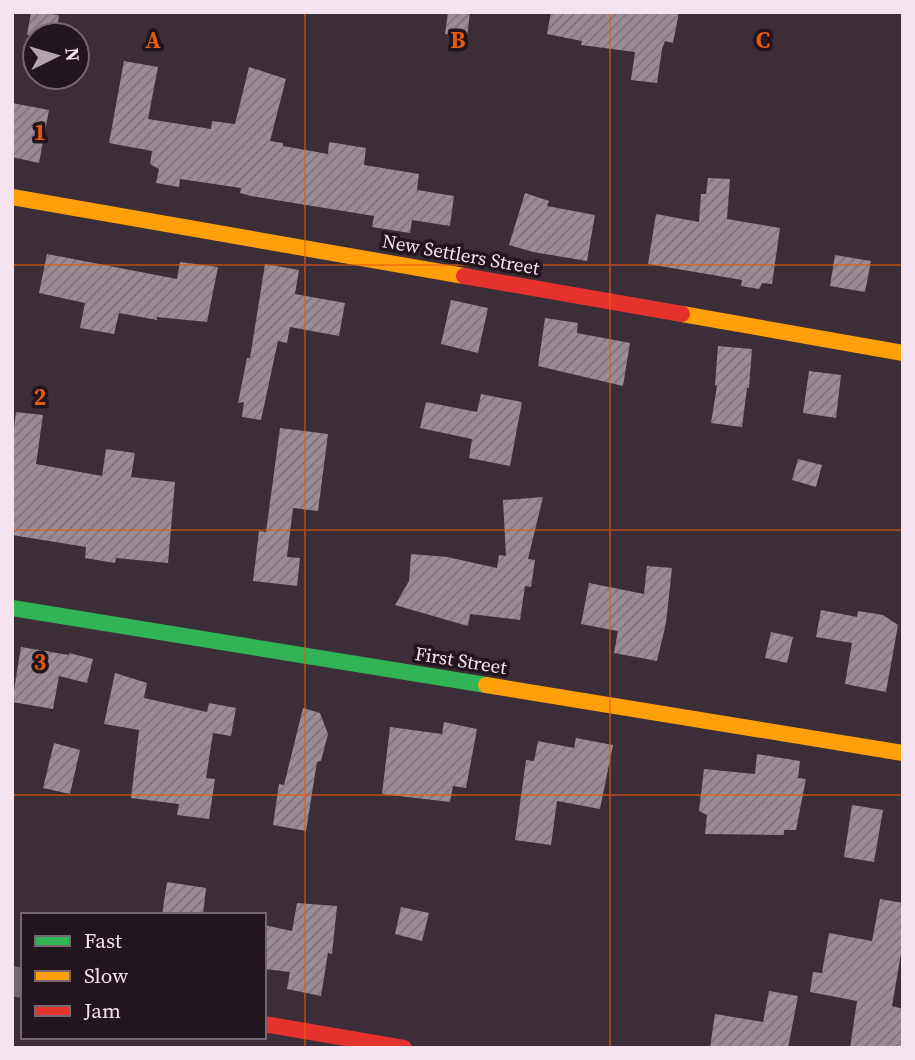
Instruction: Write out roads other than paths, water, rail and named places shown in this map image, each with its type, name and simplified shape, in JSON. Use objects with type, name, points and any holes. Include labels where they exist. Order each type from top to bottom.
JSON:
[{"type":"street","name":"New Settlers Street","points":[[12,197],[903,353]]},
{"type":"street","name":"First Street","points":[[12,608],[903,753]]},
{"type":"street","points":[[266,1024],[404,1048]]}]
